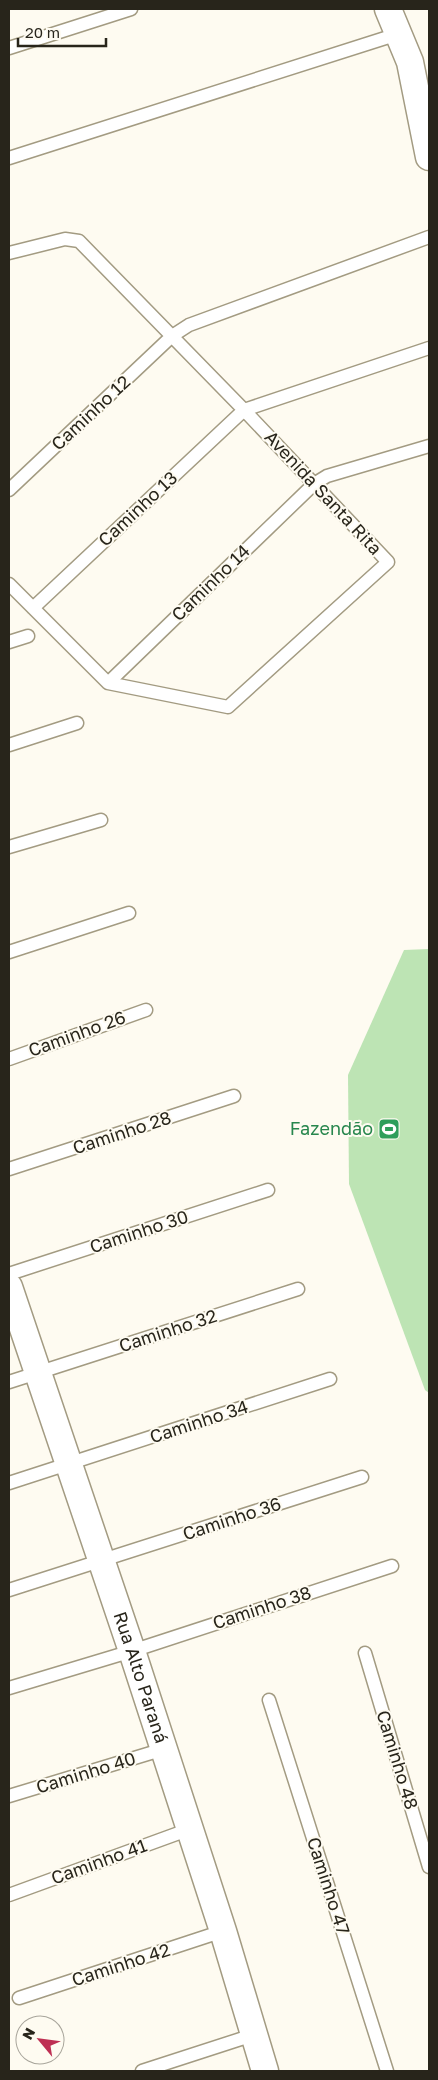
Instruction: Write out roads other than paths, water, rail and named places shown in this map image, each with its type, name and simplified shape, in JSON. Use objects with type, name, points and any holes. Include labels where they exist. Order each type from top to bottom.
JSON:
[{"type":"street","points":[[388,9],[398,34],[420,63],[429,156]]},
{"type":"street","name":"Rua Alto Paraná","points":[[9,1287],[132,1651],[223,1931],[265,2071]]},
{"type":"lane","points":[[9,48],[131,9]]},
{"type":"lane","points":[[9,158],[398,34]]},
{"type":"lane","name":"Caminho 12","points":[[9,490],[172,336],[189,325],[429,236]]},
{"type":"lane","name":"Avenida Santa Rita","points":[[9,253],[65,239],[79,241],[244,410],[388,562],[228,707],[108,683]]},
{"type":"lane","points":[[244,410],[429,348]]},
{"type":"lane","name":"Caminho 13","points":[[32,608],[244,410]]},
{"type":"lane","name":"Caminho 14","points":[[108,683],[314,484],[327,476],[429,446]]},
{"type":"lane","points":[[9,584],[108,683]]},
{"type":"lane","points":[[9,642],[28,636]]},
{"type":"lane","points":[[9,745],[77,723]]},
{"type":"lane","points":[[9,847],[100,820]]},
{"type":"lane","points":[[9,952],[129,913]]},
{"type":"lane","name":"Caminho 26","points":[[9,1059],[146,1010]]},
{"type":"lane","name":"Caminho 28","points":[[9,1169],[234,1096]]},
{"type":"lane","name":"Caminho 30","points":[[9,1274],[268,1190]]},
{"type":"lane","name":"Caminho 32","points":[[9,1382],[298,1289]]},
{"type":"lane","name":"Caminho 34","points":[[9,1483],[330,1379]]},
{"type":"lane","name":"Caminho 36","points":[[9,1590],[102,1562],[362,1477]]},
{"type":"lane","name":"Caminho 38","points":[[9,1688],[132,1651],[392,1566]]},
{"type":"lane","name":"Caminho 48","points":[[365,1653],[429,1867]]},
{"type":"lane","name":"Caminho 47","points":[[269,1700],[387,2071]]},
{"type":"lane","name":"Caminho 40","points":[[9,1796],[164,1749]]},
{"type":"lane","name":"Caminho 41","points":[[9,1895],[190,1829]]},
{"type":"lane","name":"Caminho 42","points":[[19,1998],[223,1931]]},
{"type":"lane","points":[[142,2071],[253,2035]]},
{"type":"place","name":"Fazendão","points":[[389,1129]]}]
